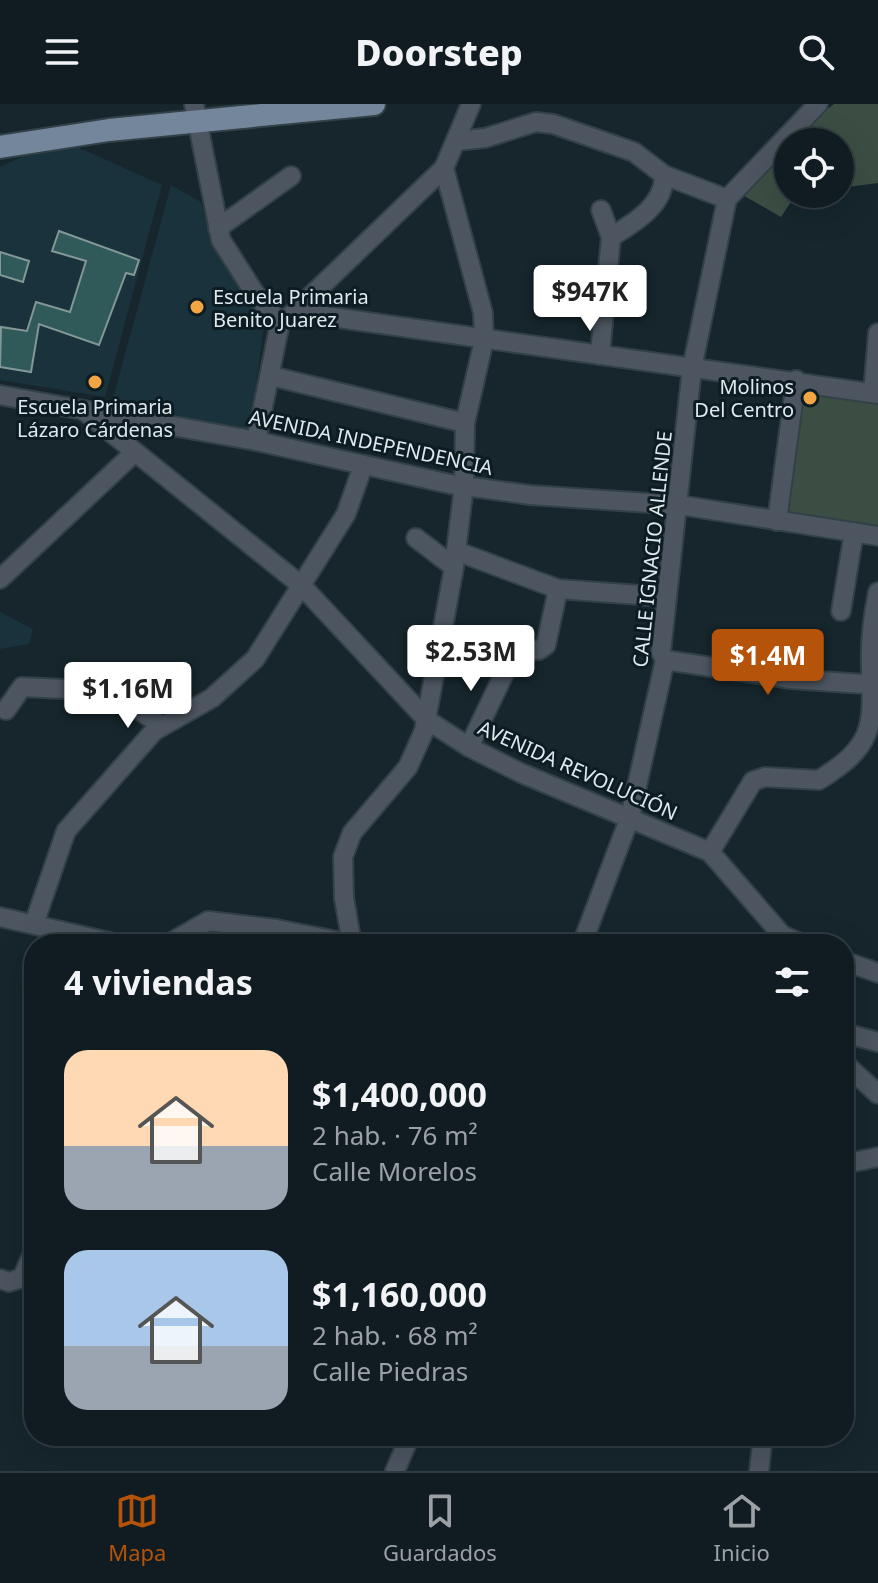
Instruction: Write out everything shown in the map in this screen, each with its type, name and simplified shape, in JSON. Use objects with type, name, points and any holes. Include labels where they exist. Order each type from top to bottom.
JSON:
[{"type":"main road","points":[[0,147],[207,113],[374,104]]},
{"type":"street","points":[[256,441],[280,323],[296,312],[444,168],[471,104]]},
{"type":"street","points":[[456,141],[544,122],[634,152],[664,175],[727,199],[818,104]]},
{"type":"street","points":[[207,113],[218,228],[230,258],[280,323]]},
{"type":"street","points":[[351,934],[342,871],[347,843],[408,767],[427,720],[455,559],[464,486],[465,423],[484,340],[481,293],[459,228],[444,168]]},
{"type":"street","points":[[611,237],[655,205],[663,193],[664,175]]},
{"type":"street","points":[[218,228],[291,176]]},
{"type":"street","name":"CALLE IGNACIO ALLENDE","points":[[586,934],[630,817],[665,660],[661,652],[692,368],[727,199]]},
{"type":"street","points":[[600,355],[611,237],[601,210]]},
{"type":"street","points":[[296,312],[484,340],[796,380],[875,394],[878,333]]},
{"type":"street","points":[[271,376],[465,423]]},
{"type":"street","points":[[777,521],[796,380]]},
{"type":"street","name":"AVENIDA INDEPENDENCIA","points":[[0,395],[256,441],[464,486],[530,495],[679,505],[878,536]]},
{"type":"street","name":"AVENIDA REVOLUCIÓN","points":[[83,410],[302,586],[427,720],[469,747],[710,852],[778,934]]},
{"type":"street","points":[[0,579],[135,452]]},
{"type":"street","points":[[34,924],[66,831],[162,726],[212,698],[239,675],[271,637],[346,514],[363,466]]},
{"type":"street","points":[[841,611],[854,532]]},
{"type":"street","points":[[416,538],[455,559],[558,589],[667,597]]},
{"type":"street","points":[[469,747],[515,651],[539,650],[546,645],[558,589]]},
{"type":"street","points":[[710,852],[753,781],[765,777],[819,780],[857,751],[871,726],[876,685],[872,636],[878,592]]},
{"type":"street","points":[[665,660],[791,679],[876,685]]},
{"type":"street","points":[[6,710],[22,687],[91,689],[118,695],[162,726]]},
{"type":"street","points":[[0,917],[76,934]]},
{"type":"street","points":[[188,934],[204,922],[262,934]]},
{"type":"street","points":[[854,965],[877,973]]},
{"type":"street","points":[[854,1036],[878,1042]]},
{"type":"street","points":[[854,1072],[878,1094]]},
{"type":"street","points":[[854,1162],[878,1157]]},
{"type":"street","points":[[0,1279],[9,1282],[22,1278],[24,1274]]},
{"type":"street","points":[[395,1471],[406,1446]]},
{"type":"shaded area","points":[[73,145],[162,185],[105,397],[0,380],[0,167],[30,153]]},
{"type":"shaded area","name":"Escuela Primaria Benito Juarez","points":[[171,185],[201,202],[210,235],[225,266],[265,317],[250,432],[112,402]]},
{"type":"shaded area","points":[[0,612],[33,629],[29,644],[0,649]]},
{"type":"green space","points":[[834,104],[878,104],[878,183],[854,186],[854,128],[802,128]]},
{"type":"green space","points":[[774,149],[774,208],[787,208],[781,217],[741,194]]},
{"type":"green space","points":[[800,387],[878,401],[878,532],[808,522],[787,511]]},
{"type":"building","points":[[59,231],[139,260],[134,275],[126,273],[99,345],[39,324],[31,372],[0,367],[1,327],[27,331],[36,302],[70,312],[86,261],[52,251]]},
{"type":"building","points":[[0,252],[29,261],[23,282],[0,275]]},
{"type":"place","name":"Escuela Primaria Benito Juarez","points":[[197,307]]},
{"type":"place","name":"Escuela Primaria Lázaro Cárdenas","points":[[95,382]]},
{"type":"place","name":"Molinos Del Centro","points":[[810,398]]}]
